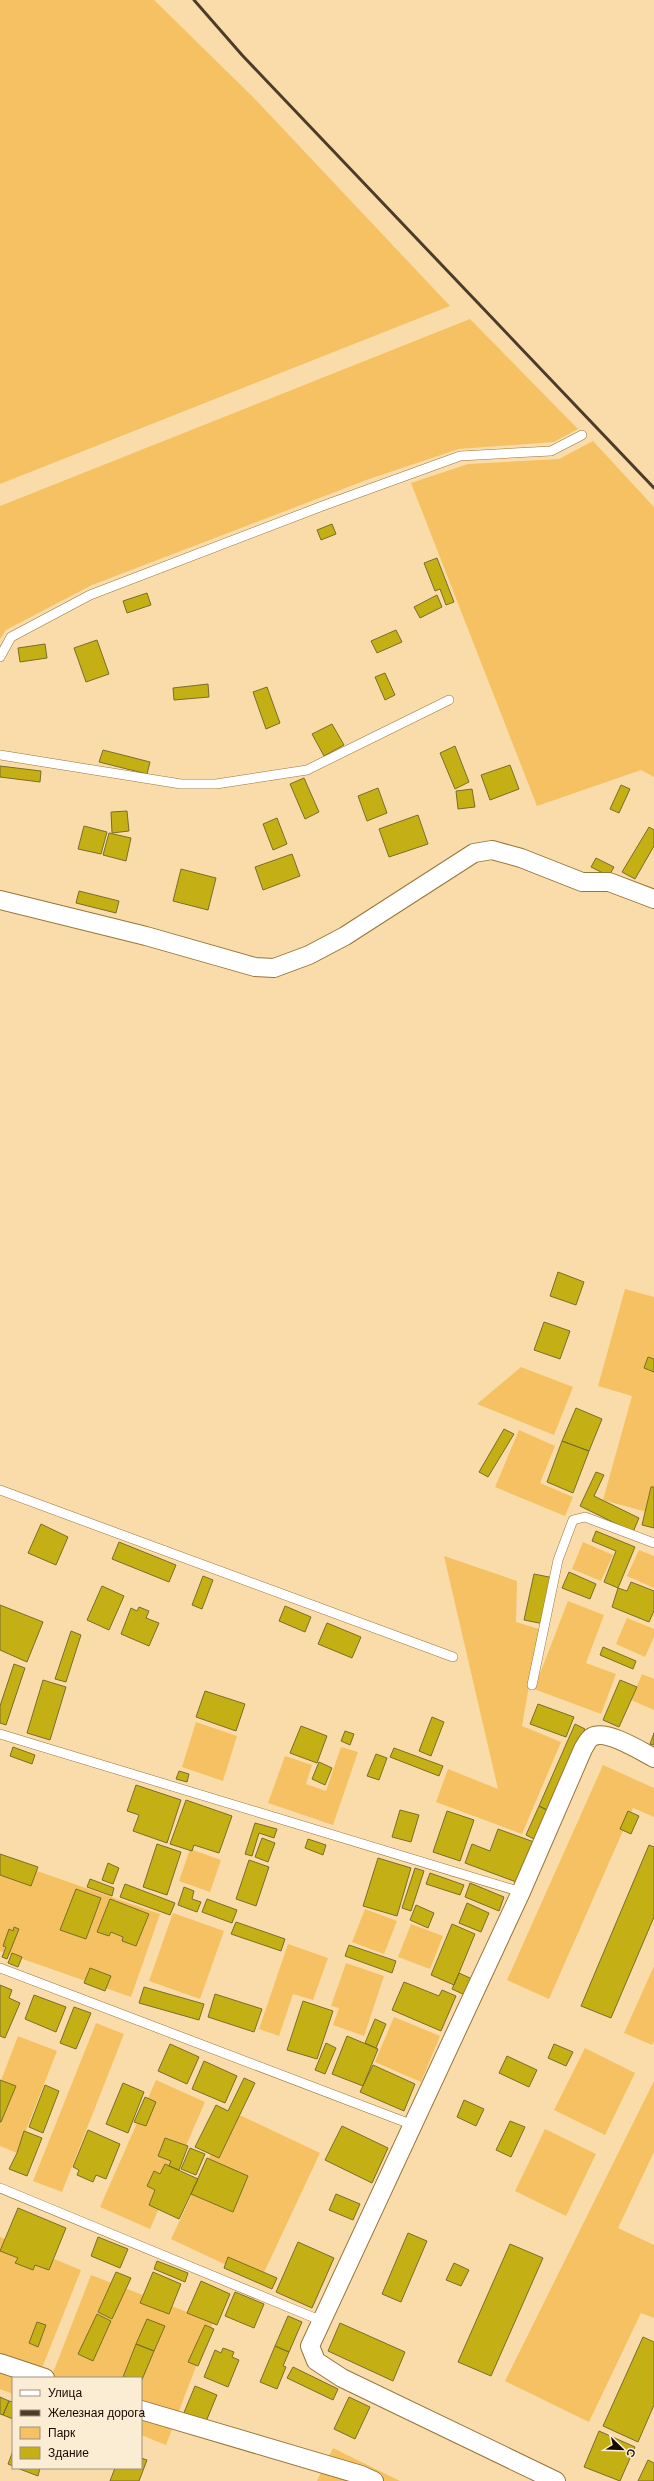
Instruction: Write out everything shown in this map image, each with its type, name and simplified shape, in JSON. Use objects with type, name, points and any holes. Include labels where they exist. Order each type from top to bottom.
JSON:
[{"type":"street","points":[[0,900],[146,936],[255,967],[274,968],[309,955],[345,936],[474,853],[492,850],[521,858],[582,882],[609,882],[654,899]]},
{"type":"street","points":[[556,2481],[342,2378],[316,2361],[310,2346],[521,1892],[583,1749],[591,1737],[599,1735],[616,1739],[654,1758]]},
{"type":"street","points":[[0,2363],[42,2377]]},
{"type":"street","points":[[142,2410],[361,2475],[374,2481]]},
{"type":"lane","points":[[0,657],[11,638],[90,595],[325,505],[460,456],[551,451],[582,435]]},
{"type":"lane","points":[[0,755],[181,784],[216,784],[307,770],[449,700]]},
{"type":"lane","points":[[0,1490],[453,1657]]},
{"type":"lane","points":[[532,1685],[558,1560],[573,1520],[585,1517],[654,1543]]},
{"type":"lane","points":[[0,1734],[521,1892]]},
{"type":"lane","points":[[0,1968],[413,2125]]},
{"type":"lane","points":[[0,2188],[322,2321]]},
{"type":"green space","points":[[0,0],[154,0],[254,98],[450,306],[0,484]]},
{"type":"green space","points":[[470,319],[578,429],[554,442],[459,449],[369,479],[92,585],[6,630],[0,639],[0,506]]},
{"type":"green space","points":[[593,441],[654,507],[654,777],[641,770],[537,806],[411,483],[468,464],[559,459]]},
{"type":"green space","points":[[625,1289],[654,1297],[654,1514],[603,1500],[632,1396],[598,1386]]},
{"type":"green space","points":[[521,1367],[573,1387],[554,1435],[477,1404]]},
{"type":"green space","points":[[519,1430],[555,1446],[540,1483],[573,1497],[565,1516],[495,1487]]},
{"type":"green space","points":[[583,1542],[613,1555],[601,1581],[572,1569]]},
{"type":"green space","points":[[639,1550],[654,1556],[654,1588],[627,1576]]},
{"type":"green space","points":[[444,1556],[517,1581],[516,1622],[539,1629],[522,1726],[561,1742],[522,1834],[436,1802],[448,1769],[498,1789]]},
{"type":"green space","points":[[568,1601],[604,1615],[586,1663],[616,1674],[601,1714],[534,1689]]},
{"type":"green space","points":[[627,1618],[654,1629],[654,1637],[645,1657],[616,1644]]},
{"type":"green space","points":[[642,1674],[654,1679],[654,1710],[631,1700]]},
{"type":"green space","points":[[196,1722],[237,1736],[223,1781],[182,1767]]},
{"type":"green space","points":[[341,1747],[358,1752],[333,1825],[268,1803],[285,1756],[312,1765],[306,1784],[326,1791]]},
{"type":"green space","points":[[603,1765],[654,1788],[654,1817],[633,1808],[549,1999],[507,1980]]},
{"type":"green space","points":[[190,1849],[221,1860],[210,1892],[179,1881]]},
{"type":"green space","points":[[0,1858],[160,1914],[131,1997],[0,1951]]},
{"type":"green space","points":[[365,1909],[397,1921],[384,1954],[352,1942]]},
{"type":"green space","points":[[173,1913],[224,1931],[200,1999],[149,1981]]},
{"type":"green space","points":[[411,1924],[443,1936],[430,1969],[398,1957]]},
{"type":"green space","points":[[288,1944],[328,1958],[313,2000],[293,1994],[279,2036],[259,2029]]},
{"type":"green space","points":[[346,1963],[384,1976],[364,2036],[333,2025],[339,2008],[331,2006]]},
{"type":"green space","points":[[654,1966],[654,2042],[652,2045],[624,2033]]},
{"type":"green space","points":[[394,2017],[440,2036],[421,2082],[375,2062]]},
{"type":"green space","points":[[96,2023],[124,2034],[62,2192],[33,2181]]},
{"type":"green space","points":[[18,2036],[57,2051],[17,2153],[0,2146],[0,2083]]},
{"type":"green space","points":[[585,2048],[635,2073],[605,2135],[554,2110]]},
{"type":"green space","points":[[156,2080],[205,2102],[150,2229],[100,2207]]},
{"type":"green space","points":[[654,2081],[654,2152],[618,2228],[654,2245],[654,2318],[641,2313],[589,2422],[505,2381]]},
{"type":"green space","points":[[231,2111],[320,2153],[260,2281],[171,2239]]},
{"type":"green space","points":[[545,2129],[596,2154],[566,2216],[515,2191]]},
{"type":"green space","points":[[0,2237],[81,2270],[38,2377],[12,2377],[12,2394],[0,2389]]},
{"type":"green space","points":[[91,2275],[213,2322],[166,2445],[142,2435],[142,2377],[51,2377]]},
{"type":"green space","points":[[333,2448],[400,2481],[317,2481]]},
{"type":"building","points":[[332,524],[336,534],[321,540],[317,530]]},
{"type":"building","points":[[437,558],[454,602],[446,605],[440,589],[435,591],[424,563]]},
{"type":"building","points":[[147,593],[151,605],[127,613],[123,601]]},
{"type":"building","points":[[437,595],[442,607],[420,618],[414,607]]},
{"type":"building","points":[[396,630],[402,642],[377,653],[371,641]]},
{"type":"building","points":[[97,640],[109,674],[86,682],[74,648]]},
{"type":"building","points":[[45,644],[47,658],[20,662],[18,648]]},
{"type":"building","points":[[385,673],[395,695],[385,700],[375,677]]},
{"type":"building","points":[[208,684],[209,697],[174,700],[173,688]]},
{"type":"building","points":[[267,687],[280,723],[266,729],[253,692]]},
{"type":"building","points":[[332,724],[344,745],[324,756],[312,734]]},
{"type":"building","points":[[455,746],[469,782],[455,789],[440,753]]},
{"type":"building","points":[[103,750],[150,762],[147,774],[99,762]]},
{"type":"building","points":[[510,765],[519,789],[490,800],[481,775]]},
{"type":"building","points":[[0,766],[41,771],[40,782],[0,777]]},
{"type":"building","points":[[304,778],[319,812],[305,819],[290,784]]},
{"type":"building","points":[[621,785],[630,789],[619,813],[610,809]]},
{"type":"building","points":[[378,788],[387,813],[367,821],[358,796]]},
{"type":"building","points":[[472,789],[475,807],[458,809],[456,791]]},
{"type":"building","points":[[127,811],[129,831],[112,833],[111,812]]},
{"type":"building","points":[[418,815],[428,844],[389,857],[379,829]]},
{"type":"building","points":[[277,818],[287,844],[273,850],[263,824]]},
{"type":"building","points":[[84,826],[107,832],[101,854],[78,849]]},
{"type":"building","points":[[649,827],[654,830],[654,846],[635,879],[622,872]]},
{"type":"building","points":[[109,833],[131,838],[126,861],[103,855]]},
{"type":"building","points":[[292,854],[300,876],[263,890],[255,867]]},
{"type":"building","points":[[596,858],[614,867],[609,876],[591,867]]},
{"type":"building","points":[[181,869],[216,878],[208,910],[173,901]]},
{"type":"building","points":[[79,891],[119,901],[116,913],[76,903]]},
{"type":"building","points":[[558,1272],[584,1282],[576,1305],[550,1296]]},
{"type":"building","points":[[544,1322],[570,1331],[560,1359],[534,1350]]},
{"type":"building","points":[[648,1357],[654,1359],[654,1372],[644,1368]]},
{"type":"building","points":[[576,1408],[602,1419],[589,1451],[562,1441]]},
{"type":"building","points":[[504,1429],[514,1434],[488,1477],[479,1472]]},
{"type":"building","points":[[562,1441],[589,1451],[573,1493],[547,1482]]},
{"type":"building","points":[[596,1472],[604,1475],[594,1496],[639,1518],[633,1532],[580,1506]]},
{"type":"building","points":[[651,1487],[654,1487],[654,1528],[642,1525]]},
{"type":"building","points":[[41,1524],[68,1537],[56,1565],[28,1553]]},
{"type":"building","points":[[596,1531],[635,1547],[618,1588],[604,1582],[616,1551],[592,1541]]},
{"type":"building","points":[[119,1542],[176,1565],[169,1582],[112,1559]]},
{"type":"building","points":[[569,1572],[596,1584],[590,1599],[562,1588]]},
{"type":"building","points":[[534,1574],[554,1578],[544,1624],[524,1620]]},
{"type":"building","points":[[203,1576],[213,1580],[202,1609],[192,1605]]},
{"type":"building","points":[[631,1582],[654,1591],[654,1611],[649,1622],[612,1607],[618,1588],[627,1591]]},
{"type":"building","points":[[102,1586],[124,1596],[109,1630],[87,1620]]},
{"type":"building","points":[[0,1605],[43,1622],[27,1662],[0,1650]]},
{"type":"building","points":[[285,1606],[311,1617],[305,1632],[279,1621]]},
{"type":"building","points":[[139,1607],[149,1611],[146,1618],[159,1623],[149,1646],[121,1634],[131,1608],[137,1611]]},
{"type":"building","points":[[327,1623],[361,1637],[352,1658],[318,1644]]},
{"type":"building","points":[[71,1631],[81,1635],[66,1682],[55,1679]]},
{"type":"building","points":[[603,1647],[636,1661],[633,1669],[600,1655]]},
{"type":"building","points":[[14,1664],[25,1668],[6,1725],[0,1723],[0,1706]]},
{"type":"building","points":[[43,1680],[66,1687],[50,1740],[27,1733]]},
{"type":"building","points":[[620,1680],[637,1687],[619,1727],[603,1720]]},
{"type":"building","points":[[205,1691],[245,1704],[236,1731],[196,1717]]},
{"type":"building","points":[[538,1704],[574,1717],[566,1737],[530,1724]]},
{"type":"building","points":[[432,1717],[444,1722],[431,1756],[419,1751]]},
{"type":"building","points":[[575,1724],[585,1729],[549,1811],[539,1806]]},
{"type":"building","points":[[301,1726],[327,1736],[317,1763],[290,1753]]},
{"type":"building","points":[[345,1731],[354,1734],[350,1745],[341,1741]]},
{"type":"building","points":[[654,1733],[654,1745],[650,1744]]},
{"type":"building","points":[[13,1747],[35,1755],[32,1764],[10,1756]]},
{"type":"building","points":[[394,1748],[443,1766],[439,1776],[390,1757]]},
{"type":"building","points":[[376,1754],[387,1758],[379,1780],[367,1776]]},
{"type":"building","points":[[319,1762],[332,1768],[325,1785],[312,1779]]},
{"type":"building","points":[[179,1771],[189,1774],[187,1782],[176,1779]]},
{"type":"building","points":[[136,1785],[181,1800],[167,1843],[133,1831],[139,1815],[127,1811]]},
{"type":"building","points":[[186,1800],[232,1816],[219,1853],[194,1845],[192,1851],[170,1844]]},
{"type":"building","points":[[539,1806],[549,1811],[536,1840],[526,1835]]},
{"type":"building","points":[[400,1810],[419,1815],[411,1842],[392,1837]]},
{"type":"building","points":[[447,1811],[474,1820],[460,1861],[433,1852]]},
{"type":"building","points":[[628,1811],[639,1816],[631,1834],[620,1829]]},
{"type":"building","points":[[255,1823],[277,1829],[274,1838],[259,1833],[252,1856],[245,1854]]},
{"type":"building","points":[[498,1829],[534,1842],[519,1883],[465,1863],[472,1844],[490,1851]]},
{"type":"building","points":[[262,1838],[275,1843],[268,1862],[255,1857]]},
{"type":"building","points":[[308,1839],[326,1845],[323,1855],[305,1848]]},
{"type":"building","points":[[157,1844],[181,1852],[167,1895],[143,1887]]},
{"type":"building","points":[[649,1845],[654,1847],[654,1917],[611,2018],[581,2006]]},
{"type":"building","points":[[0,1854],[38,1867],[31,1886],[0,1875]]},
{"type":"building","points":[[378,1858],[411,1868],[397,1916],[363,1906]]},
{"type":"building","points":[[249,1860],[269,1867],[256,1906],[236,1899]]},
{"type":"building","points":[[108,1863],[119,1868],[113,1884],[102,1880]]},
{"type":"building","points":[[415,1868],[424,1871],[411,1911],[402,1908]]},
{"type":"building","points":[[430,1873],[464,1885],[460,1895],[426,1884]]},
{"type":"building","points":[[90,1879],[114,1888],[112,1896],[87,1887]]},
{"type":"building","points":[[470,1883],[504,1897],[499,1911],[465,1897]]},
{"type":"building","points":[[125,1884],[175,1903],[170,1915],[120,1897]]},
{"type":"building","points":[[184,1887],[194,1891],[192,1899],[201,1902],[197,1912],[178,1905]]},
{"type":"building","points":[[76,1889],[101,1898],[86,1939],[60,1930]]},
{"type":"building","points":[[110,1899],[149,1914],[136,1946],[122,1941],[123,1937],[111,1932],[109,1936],[97,1932]]},
{"type":"building","points":[[207,1899],[237,1910],[232,1923],[202,1912]]},
{"type":"building","points":[[467,1903],[489,1913],[481,1932],[459,1923]]},
{"type":"building","points":[[416,1905],[434,1913],[428,1928],[410,1920]]},
{"type":"building","points":[[236,1922],[285,1939],[281,1951],[231,1934]]},
{"type":"building","points":[[452,1924],[475,1934],[454,1985],[431,1975]]},
{"type":"building","points":[[14,1927],[19,1929],[7,1959],[2,1957],[6,1947],[3,1946],[9,1929],[13,1931]]},
{"type":"building","points":[[349,1945],[396,1961],[392,1973],[345,1956]]},
{"type":"building","points":[[12,1953],[22,1957],[18,1967],[8,1963]]},
{"type":"building","points":[[90,1968],[111,1976],[105,1991],[84,1983]]},
{"type":"building","points":[[459,1973],[472,1979],[465,1995],[452,1989]]},
{"type":"building","points":[[404,1982],[439,1996],[442,1990],[456,1996],[441,2031],[392,2010]]},
{"type":"building","points":[[0,1985],[12,1990],[9,1998],[20,2003],[5,2038],[0,2036]]},
{"type":"building","points":[[144,1987],[204,2004],[199,2020],[139,2003]]},
{"type":"building","points":[[215,1994],[262,2009],[254,2032],[208,2017]]},
{"type":"building","points":[[34,1995],[66,2007],[56,2032],[25,2019]]},
{"type":"building","points":[[303,2001],[333,2011],[317,2059],[287,2050]]},
{"type":"building","points":[[74,2007],[91,2013],[76,2049],[60,2043]]},
{"type":"building","points":[[375,2019],[386,2024],[376,2048],[365,2043]]},
{"type":"building","points":[[347,2036],[378,2049],[363,2086],[332,2074]]},
{"type":"building","points":[[326,2043],[336,2048],[325,2074],[315,2070]]},
{"type":"building","points":[[170,2044],[199,2057],[187,2084],[158,2071]]},
{"type":"building","points":[[554,2044],[573,2052],[566,2066],[548,2058]]},
{"type":"building","points":[[507,2056],[537,2070],[529,2087],[499,2073]]},
{"type":"building","points":[[204,2061],[237,2076],[225,2103],[192,2089]]},
{"type":"building","points":[[373,2065],[415,2084],[404,2111],[360,2092]]},
{"type":"building","points":[[244,2078],[255,2083],[219,2158],[195,2147],[216,2105],[228,2111]]},
{"type":"building","points":[[0,2080],[16,2086],[1,2122],[0,2122]]},
{"type":"building","points":[[123,2083],[144,2092],[128,2133],[106,2124]]},
{"type":"building","points":[[45,2085],[59,2091],[43,2133],[29,2127]]},
{"type":"building","points":[[145,2097],[156,2102],[146,2126],[134,2122]]},
{"type":"building","points":[[464,2100],[484,2109],[476,2126],[457,2117]]},
{"type":"building","points":[[510,2121],[525,2127],[511,2157],[496,2150]]},
{"type":"building","points":[[342,2126],[388,2148],[372,2183],[325,2160]]},
{"type":"building","points":[[88,2130],[120,2144],[106,2179],[96,2175],[93,2182],[77,2175],[79,2170],[73,2167]]},
{"type":"building","points":[[24,2131],[42,2138],[27,2176],[9,2169],[17,2153]]},
{"type":"building","points":[[165,2138],[188,2146],[179,2170],[169,2166],[171,2161],[158,2156]]},
{"type":"building","points":[[190,2148],[205,2154],[196,2175],[181,2169]]},
{"type":"building","points":[[207,2158],[248,2176],[233,2212],[191,2194]]},
{"type":"building","points":[[165,2164],[198,2179],[179,2219],[149,2205],[155,2190],[147,2186],[154,2171],[160,2174]]},
{"type":"building","points":[[336,2194],[360,2204],[353,2220],[329,2210]]},
{"type":"building","points":[[18,2208],[66,2228],[49,2270],[35,2265],[33,2270],[15,2263],[18,2258],[0,2251]]},
{"type":"building","points":[[408,2233],[427,2241],[401,2302],[382,2294]]},
{"type":"building","points":[[98,2237],[128,2249],[120,2268],[91,2256]]},
{"type":"building","points":[[298,2242],[334,2258],[312,2308],[276,2292]]},
{"type":"building","points":[[510,2244],[543,2258],[491,2376],[458,2362]]},
{"type":"building","points":[[228,2257],[277,2278],[272,2289],[224,2268]]},
{"type":"building","points":[[157,2261],[188,2273],[185,2282],[154,2269]]},
{"type":"building","points":[[454,2263],[469,2270],[461,2286],[446,2280]]},
{"type":"building","points":[[116,2272],[131,2278],[112,2319],[98,2312]]},
{"type":"building","points":[[153,2272],[181,2284],[169,2314],[140,2303]]},
{"type":"building","points":[[201,2281],[230,2294],[217,2325],[187,2313]]},
{"type":"building","points":[[235,2292],[264,2304],[254,2328],[225,2316]]},
{"type":"building","points":[[97,2314],[111,2321],[93,2361],[78,2354]]},
{"type":"building","points":[[288,2316],[302,2322],[289,2352],[275,2346]]},
{"type":"building","points":[[147,2319],[165,2326],[154,2351],[136,2344]]},
{"type":"building","points":[[37,2322],[46,2325],[38,2347],[29,2343]]},
{"type":"building","points":[[340,2323],[405,2352],[393,2381],[328,2351]]},
{"type":"building","points":[[205,2325],[214,2329],[198,2366],[188,2362]]},
{"type":"building","points":[[643,2337],[654,2342],[654,2405],[638,2442],[603,2426]]},
{"type":"building","points":[[136,2344],[154,2351],[142,2380],[142,2377],[123,2377]]},
{"type":"building","points":[[275,2346],[289,2352],[283,2366],[286,2367],[277,2389],[260,2382]]},
{"type":"building","points":[[223,2348],[234,2352],[232,2357],[239,2360],[228,2387],[204,2377],[215,2350],[221,2353]]},
{"type":"building","points":[[293,2367],[338,2389],[333,2400],[287,2378]]},
{"type":"building","points":[[195,2386],[217,2395],[205,2424],[183,2415]]},
{"type":"building","points":[[0,2397],[9,2401],[3,2415],[0,2414]]},
{"type":"building","points":[[349,2397],[370,2407],[355,2439],[334,2429]]},
{"type":"building","points":[[9,2401],[12,2402],[12,2419],[3,2415]]},
{"type":"building","points":[[599,2431],[635,2447],[620,2481],[584,2467]]},
{"type":"building","points":[[12,2454],[12,2466],[8,2464]]},
{"type":"building","points":[[142,2458],[147,2460],[139,2481],[110,2481],[115,2469],[142,2469]]},
{"type":"building","points":[[648,2460],[654,2463],[654,2481],[638,2481]]},
{"type":"building","points":[[20,2469],[40,2469],[38,2476]]},
{"type":"railway","points":[[194,0],[242,55],[654,488]]}]
